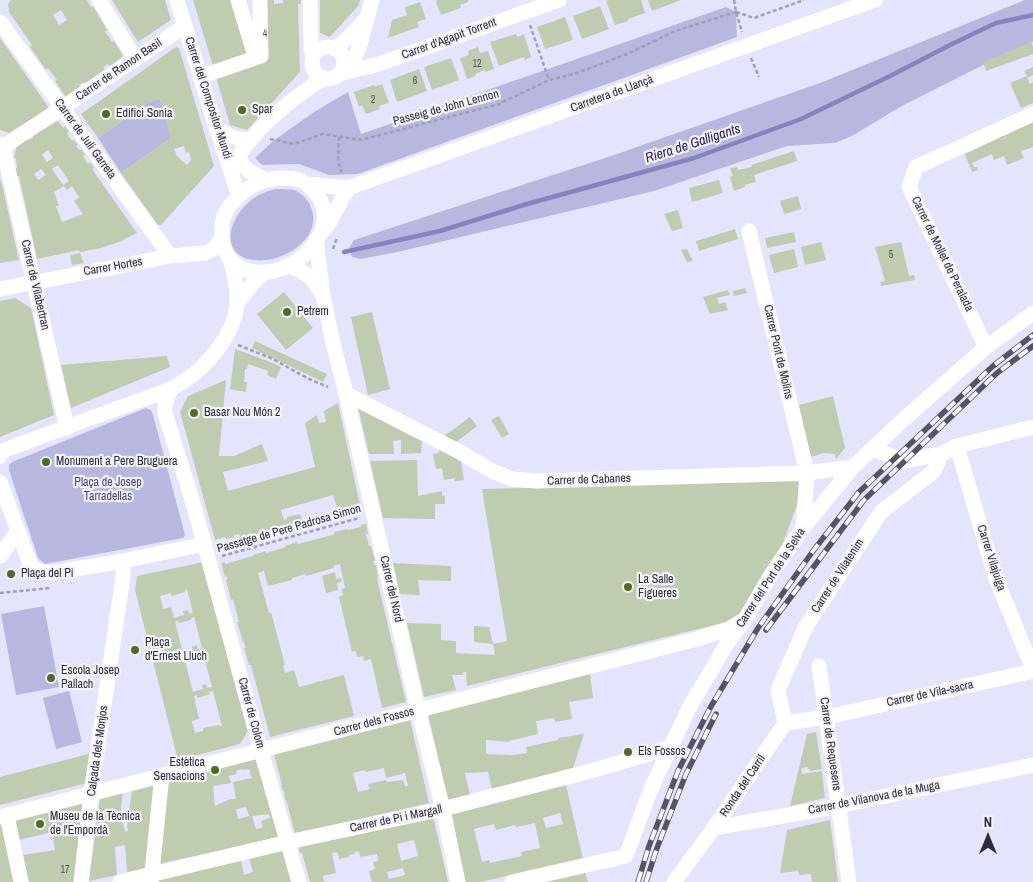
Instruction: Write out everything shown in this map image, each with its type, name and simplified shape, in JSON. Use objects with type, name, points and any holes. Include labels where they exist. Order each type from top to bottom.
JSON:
[{"type":"street","points":[[99,0],[135,58]]},
{"type":"street","name":"Carrer del Compositor Mundi","points":[[178,0],[200,77],[239,196]]},
{"type":"street","points":[[238,0],[256,58]]},
{"type":"street","points":[[200,77],[260,56],[260,0]]},
{"type":"street","points":[[310,0],[312,66],[314,70],[320,76],[335,74],[344,60],[335,48],[326,47],[318,50],[313,57]]},
{"type":"street","points":[[266,180],[250,172],[242,164],[240,159],[242,152],[274,115],[295,97],[335,74],[354,59],[359,48],[372,0]]},
{"type":"street","name":"Carrer d'Agapit Torrent","points":[[335,74],[379,64],[559,0]]},
{"type":"street","name":"Carretera de Llançà","points":[[307,184],[348,188],[875,0]]},
{"type":"street","points":[[335,48],[363,24],[367,17]]},
{"type":"street","name":"Carrer de Juli Garreta","points":[[0,22],[170,256]]},
{"type":"street","name":"Carrer de Ramon Basil","points":[[2,146],[63,108],[185,26]]},
{"type":"street","name":"Carrer de Mollet de Peralada","points":[[986,347],[909,187],[916,168],[1033,114]]},
{"type":"street","points":[[216,127],[234,138],[253,138]]},
{"type":"street","name":"Carrer de Vilabertran","points":[[2,146],[66,428]]},
{"type":"street","points":[[1,453],[171,389],[199,371],[209,361],[223,343],[234,318],[237,304],[237,287],[231,261],[223,248],[221,239],[222,223],[225,213],[246,189],[266,180],[280,178],[291,178],[307,184],[316,193],[324,210],[319,236]]},
{"type":"street","points":[[231,261],[249,271],[264,272],[289,266],[304,256],[329,222],[348,188]]},
{"type":"street","name":"Carrer Pont de Molins","points":[[749,231],[806,473],[803,528]]},
{"type":"street","name":"Carrer del Nord","points":[[319,236],[323,296],[333,343],[418,710],[443,809],[458,882]]},
{"type":"street","name":"Carrer Hortes","points":[[0,288],[170,256],[205,253],[214,249],[221,239]]},
{"type":"street","name":"Carrer del Nord","points":[[289,266],[308,274],[323,296]]},
{"type":"street","points":[[237,304],[264,272]]},
{"type":"street","name":"Carrer del Port de la Selva","points":[[512,882],[626,856],[651,789],[689,708],[725,647],[746,619],[772,573],[803,528],[853,467],[904,419],[986,347],[1033,313]]},
{"type":"street","points":[[0,482],[32,569],[50,573],[124,561],[204,544],[165,413],[165,404],[171,389]]},
{"type":"street","name":"Carrer de Cabanes","points":[[345,389],[492,471],[512,478],[537,481],[806,473],[853,467]]},
{"type":"street","points":[[137,401],[150,402],[159,406],[165,413]]},
{"type":"street","points":[[873,449],[904,461],[941,454],[957,446],[1033,427]]},
{"type":"street","name":"Carrer Vilajuiga","points":[[957,446],[995,576],[1033,670]]},
{"type":"street","name":"Carrer de Vilatenim","points":[[786,722],[778,690],[804,628],[881,512],[934,471],[941,454]]},
{"type":"street","points":[[0,556],[18,531]]},
{"type":"street","name":"Carrer de Colom","points":[[204,544],[299,882]]},
{"type":"street","name":"Calçada dels Monjos","points":[[81,882],[91,793],[124,561]]},
{"type":"street","name":"Carrer dels Fossos","points":[[4,816],[697,639],[729,629],[746,619]]},
{"type":"street","name":"Carrer de Requesens","points":[[819,666],[849,882]]},
{"type":"street","name":"Carrer de Vila-sacra","points":[[827,717],[1033,670]]},
{"type":"street","points":[[786,722],[827,717]]},
{"type":"street","name":"Ronda del Carril","points":[[674,882],[714,828],[786,722]]},
{"type":"street","name":"Carrer de Pi i Margall","points":[[120,882],[151,878],[288,842],[443,809],[587,772],[670,748]]},
{"type":"street","name":"Carrer de Vilanova de la Muga","points":[[714,828],[838,806],[1033,765]]},
{"type":"street","points":[[151,878],[162,775]]},
{"type":"street","points":[[4,816],[21,882]]},
{"type":"path","points":[[734,0],[736,12],[754,18],[804,0]]},
{"type":"path","points":[[526,11],[549,80]]},
{"type":"path","name":"Passeig de John Lennon","points":[[253,138],[294,144],[323,134],[361,140],[499,104],[549,80],[627,54],[675,31],[736,12]]},
{"type":"path","points":[[339,137],[339,166],[342,180],[348,188]]},
{"type":"path","points":[[332,252],[339,234]]},
{"type":"path","points":[[237,345],[271,358],[309,379],[330,387],[345,389]]},
{"type":"path","name":"Passatge de Pere Padrosa Simon","points":[[209,560],[373,514]]},
{"type":"green space","points":[[1025,0],[1033,0],[1033,42],[900,107],[852,136],[835,143],[787,146],[654,191],[402,251],[361,259],[352,257],[349,248],[354,240],[614,155],[820,83]]},
{"type":"green space","points":[[726,7],[736,12],[737,37],[358,174],[329,175],[299,164],[262,165],[255,158],[273,141],[314,112],[348,92],[361,134]]},
{"type":"green space","points":[[160,99],[171,138],[121,173],[98,138],[149,102]]},
{"type":"green space","points":[[275,189],[294,190],[305,197],[309,203],[313,215],[312,226],[307,237],[300,245],[278,257],[254,260],[243,257],[236,252],[232,245],[232,227],[241,210],[248,203],[254,198]]},
{"type":"green space","name":"Plaça de Josep Tarradellas","points":[[146,408],[151,410],[153,415],[185,535],[183,538],[45,564],[38,558],[9,465],[12,462]]},
{"type":"green space","points":[[44,606],[59,687],[16,695],[1,614]]},
{"type":"green space","points":[[69,691],[82,742],[56,749],[43,698]]},
{"type":"building","points":[[11,0],[87,0],[91,7],[93,6],[107,30],[105,31],[123,56],[110,66],[108,64],[103,68],[105,69],[85,84],[83,82],[79,85],[80,87],[66,97],[55,81],[57,80],[48,68],[46,70],[30,47],[32,45],[9,12],[8,4]],"holes":[[[61,10],[67,20],[59,25],[53,15]]]},
{"type":"building","points":[[112,0],[165,0],[171,20],[138,42]]},
{"type":"building","points":[[193,0],[234,0],[250,54],[213,66]]},
{"type":"building","points":[[262,0],[274,0],[274,4],[283,3],[283,0],[301,0],[301,4],[298,4],[300,72],[247,130],[230,125],[216,77],[253,65]]},
{"type":"building","points":[[320,0],[360,0],[358,6],[330,37],[320,33]]},
{"type":"building","points":[[436,0],[468,0],[468,2],[460,5],[461,8],[441,15]]},
{"type":"building","points":[[641,0],[645,13],[615,25],[606,1]]},
{"type":"building","points":[[648,0],[681,0],[652,11]]},
{"type":"building","points":[[420,2],[426,19],[417,22],[419,27],[388,38],[392,20],[407,15],[405,7]]},
{"type":"building","points":[[600,6],[609,29],[582,39],[573,16]]},
{"type":"building","points":[[565,17],[573,40],[545,49],[537,27]]},
{"type":"building","points":[[516,34],[517,37],[524,34],[531,57],[525,60],[524,57],[499,66],[490,42]]},
{"type":"building","points":[[0,38],[49,108],[9,133],[0,130]]},
{"type":"building","points":[[1031,42],[1033,54],[986,71],[983,62]]},
{"type":"building","points":[[176,47],[179,48],[214,166],[161,225],[158,225],[121,173],[171,138],[160,99],[149,102],[98,138],[81,114]],"holes":[[[184,146],[186,153],[189,152],[191,160],[187,165],[177,156],[174,149]]]},
{"type":"building","points":[[478,47],[480,53],[488,51],[494,69],[485,72],[485,70],[467,79],[460,58],[469,55],[468,51]]},
{"type":"building","points":[[451,58],[459,80],[432,90],[424,67]]},
{"type":"building","points":[[1033,67],[1033,75],[1027,78],[1030,84],[1033,82],[1033,103],[1021,108],[1010,83],[1027,76],[1024,71]]},
{"type":"building","points":[[419,69],[427,91],[397,102],[390,80]]},
{"type":"building","points":[[382,84],[389,103],[379,106],[380,109],[366,114],[362,105],[359,107],[354,92]]},
{"type":"building","points":[[58,121],[63,128],[65,126],[72,141],[74,140],[78,145],[76,146],[79,150],[81,149],[88,164],[90,162],[94,168],[92,169],[137,233],[101,248],[80,252],[79,250],[37,259],[19,176],[17,176],[15,168],[17,168],[16,158],[14,158],[17,145],[33,138],[32,136]],"holes":[[[48,150],[53,158],[47,162],[42,155]],[[58,165],[69,181],[63,185],[52,169]],[[41,169],[46,175],[38,180],[34,174]],[[64,186],[67,190],[72,186],[79,197],[74,201],[83,214],[62,222],[56,206],[59,206],[54,192]]]},
{"type":"building","points":[[1033,122],[1033,147],[1021,151],[1024,158],[1007,165],[1004,156],[994,160],[992,154],[972,163],[978,170],[972,172],[965,154]]},
{"type":"building","points":[[794,151],[797,161],[754,175],[756,182],[734,191],[730,177],[733,176],[730,168],[737,167],[738,170],[752,167],[751,165]]},
{"type":"building","points":[[719,180],[723,193],[692,202],[689,188]]},
{"type":"building","points":[[0,181],[19,260],[0,263]]},
{"type":"building","points":[[798,196],[801,209],[784,214],[780,201]]},
{"type":"building","points":[[678,210],[683,228],[672,231],[664,214]]},
{"type":"building","points":[[735,229],[738,239],[699,251],[696,241]]},
{"type":"building","points":[[794,232],[796,242],[767,248],[765,238]]},
{"type":"building","points":[[821,242],[826,260],[805,265],[801,247]]},
{"type":"building","points":[[901,242],[909,276],[914,275],[915,280],[881,286],[880,282],[885,281],[875,247]]},
{"type":"building","points":[[687,249],[693,261],[687,262],[681,250]]},
{"type":"building","points":[[794,249],[798,267],[774,273],[769,255]]},
{"type":"building","points":[[80,253],[84,263],[72,265],[70,255]]},
{"type":"building","points":[[745,288],[747,293],[734,296],[733,291]]},
{"type":"building","points":[[728,290],[730,295],[717,298],[719,304],[725,302],[728,310],[710,314],[703,297]]},
{"type":"building","points":[[284,292],[313,328],[286,350],[257,314]]},
{"type":"building","points":[[15,298],[31,308],[54,415],[0,437],[0,301]]},
{"type":"building","points":[[372,312],[390,389],[368,395],[351,317]]},
{"type":"building","points":[[255,341],[327,374],[323,382],[252,348]]},
{"type":"building","points":[[235,349],[281,367],[276,379],[267,375],[268,371],[248,364],[247,369],[245,369],[244,382],[247,382],[246,392],[230,389]]},
{"type":"building","points":[[167,356],[170,367],[71,408],[61,365]]},
{"type":"building","points":[[226,380],[219,456],[234,456],[262,444],[268,461],[223,472],[228,491],[315,467],[305,423],[317,415],[319,423],[326,422],[324,411],[338,403],[361,510],[340,516],[333,495],[281,510],[284,520],[287,517],[300,514],[304,526],[241,542],[239,534],[226,539],[225,537],[215,540],[180,412],[188,396]]},
{"type":"building","points":[[833,396],[845,448],[836,459],[835,454],[823,453],[811,457],[799,405]]},
{"type":"building","points":[[358,407],[422,441],[421,453],[401,454],[401,440],[393,441],[394,454],[369,454]]},
{"type":"building","points":[[499,416],[509,434],[502,438],[491,420]]},
{"type":"building","points":[[470,417],[477,426],[455,443],[444,436]]},
{"type":"building","points":[[439,449],[461,461],[464,480],[455,481],[455,478],[444,480],[442,468],[436,469],[433,454],[439,453]]},
{"type":"building","points":[[417,460],[418,496],[442,491],[442,496],[445,496],[445,504],[435,504],[435,519],[383,518],[370,461]]},
{"type":"building","name":"La Salle Figueres","points":[[806,481],[778,556],[739,619],[467,686],[466,672],[463,672],[463,675],[452,675],[456,690],[424,697],[407,623],[441,624],[441,640],[456,641],[456,653],[495,655],[493,644],[507,641],[482,489]]},
{"type":"building","points":[[366,524],[368,534],[366,534],[375,561],[373,561],[374,565],[376,565],[377,579],[406,702],[382,708],[371,659],[364,661],[363,656],[357,657],[356,651],[352,652],[339,597],[343,595],[342,589],[345,588],[340,564],[333,566],[334,568],[306,576],[305,574],[292,578],[292,580],[268,586],[264,571],[258,573],[269,613],[271,612],[285,665],[283,666],[285,673],[294,670],[299,687],[344,675],[354,716],[270,737],[251,665],[249,665],[244,648],[246,648],[237,622],[239,622],[233,599],[231,600],[226,580],[227,576],[225,577],[221,563],[225,562],[225,564],[266,551],[266,553],[297,542],[298,544]]},
{"type":"building","points":[[204,562],[249,729],[240,744],[178,760],[135,590],[137,576]],"holes":[[[187,589],[193,613],[189,614],[188,610],[183,611],[184,615],[174,618],[171,607],[163,609],[160,596],[171,593],[171,596],[185,592]],[[194,617],[202,648],[198,650],[197,645],[192,646],[193,651],[183,653],[175,622],[178,621],[179,623],[191,620]],[[203,653],[212,687],[207,688],[206,684],[202,685],[203,689],[193,692],[184,657],[187,657],[187,659],[200,656]],[[213,691],[222,726],[203,728],[203,731],[195,733],[192,721],[199,719],[194,696],[197,695],[197,698],[210,694],[209,692]]]},
{"type":"building","points":[[393,563],[451,566],[451,581],[418,580],[420,595],[400,594]]},
{"type":"building","points":[[335,572],[336,579],[341,578],[342,581],[337,583],[338,590],[326,593],[322,576]]},
{"type":"building","points":[[474,626],[489,627],[493,644],[474,642]]},
{"type":"building","points":[[590,674],[593,698],[569,702],[572,719],[555,722],[554,718],[536,721],[538,734],[510,742],[486,740],[486,754],[512,755],[527,753],[526,747],[558,740],[558,738],[584,734],[572,771],[492,789],[488,772],[465,773],[470,795],[448,800],[428,714]]},
{"type":"building","points":[[410,720],[429,803],[295,834],[274,754]],"holes":[[[384,768],[386,778],[405,773],[408,786],[405,786],[403,780],[387,782],[386,780],[368,784],[370,789],[358,792],[353,773]]]},
{"type":"building","points":[[816,732],[822,769],[810,771],[808,767],[801,768],[802,774],[822,771],[825,798],[790,806],[807,734]]},
{"type":"building","points":[[92,753],[87,783],[0,805],[0,777]]},
{"type":"building","points":[[258,758],[279,837],[159,864],[169,781]],"holes":[[[249,769],[252,778],[233,782],[236,799],[230,799],[215,806],[213,786],[231,783],[229,776],[237,774],[236,771]],[[246,807],[249,816],[238,819],[236,809]],[[269,814],[270,818],[261,821],[263,828],[256,829],[252,816]]]},
{"type":"building","points":[[153,784],[155,786],[146,868],[127,872],[125,845],[115,847],[117,875],[89,881],[100,798],[123,792],[121,807],[125,832],[128,831],[132,790]]},
{"type":"building","points":[[566,785],[583,859],[480,882],[465,882],[449,813]],"holes":[[[560,813],[563,824],[546,828],[543,818]],[[535,823],[540,848],[521,852],[522,856],[490,863],[489,860],[482,862],[474,829],[494,824],[496,830],[515,825],[516,827]]]},
{"type":"building","points":[[80,802],[85,807],[75,882],[29,882],[23,855],[55,850],[52,832],[19,840],[14,819]]},
{"type":"building","points":[[433,816],[448,882],[372,882],[369,871],[375,869],[373,862],[378,861],[377,854],[360,857],[359,851],[349,855],[349,857],[339,859],[337,852],[332,853],[336,873],[323,876],[324,882],[310,882],[298,845]],"holes":[[[414,840],[418,856],[401,861],[397,844]],[[403,868],[405,875],[389,879],[387,872]]]},
{"type":"building","points":[[830,820],[838,882],[812,882],[811,874],[799,875],[798,871],[780,873],[787,830]]},
{"type":"building","points":[[3,822],[17,882],[0,882],[0,823]]},
{"type":"building","points":[[283,849],[291,882],[157,882],[158,878],[241,859],[244,875],[253,872],[249,857]]},
{"type":"building","points":[[585,872],[588,882],[540,882]]},
{"type":"waterway","name":"Riera de Galligants","points":[[344,252],[440,231],[527,204],[694,158],[801,119],[996,23],[1033,15]]},
{"type":"railway","points":[[638,882],[649,846],[678,771],[710,708],[758,628],[813,551],[859,492],[993,366],[1033,335]]},
{"type":"railway","points":[[766,630],[864,500],[997,373],[1033,346]]},
{"type":"railway","points":[[646,882],[686,774],[716,714]]},
{"type":"place","name":"Spar","points":[[242,110]]},
{"type":"place","name":"Edifici Sonia","points":[[106,114]]},
{"type":"place","name":"Petrem","points":[[287,312]]},
{"type":"place","name":"Basar Nou Món 2","points":[[194,413]]},
{"type":"place","name":"Monument a Pere Bruguera","points":[[46,462]]},
{"type":"place","name":"Plaça del Pi","points":[[11,574]]},
{"type":"place","name":"La Salle Figueres","points":[[628,587]]},
{"type":"place","name":"Plaça d'Ernest Lluch","points":[[135,650]]},
{"type":"place","name":"Escola Josep Pallach","points":[[51,678]]},
{"type":"place","name":"Els Fossos","points":[[628,752]]},
{"type":"place","name":"Estètica Sensacions","points":[[215,770]]},
{"type":"place","name":"Museu de la Tècnica de l'Empordà","points":[[40,824]]}]
